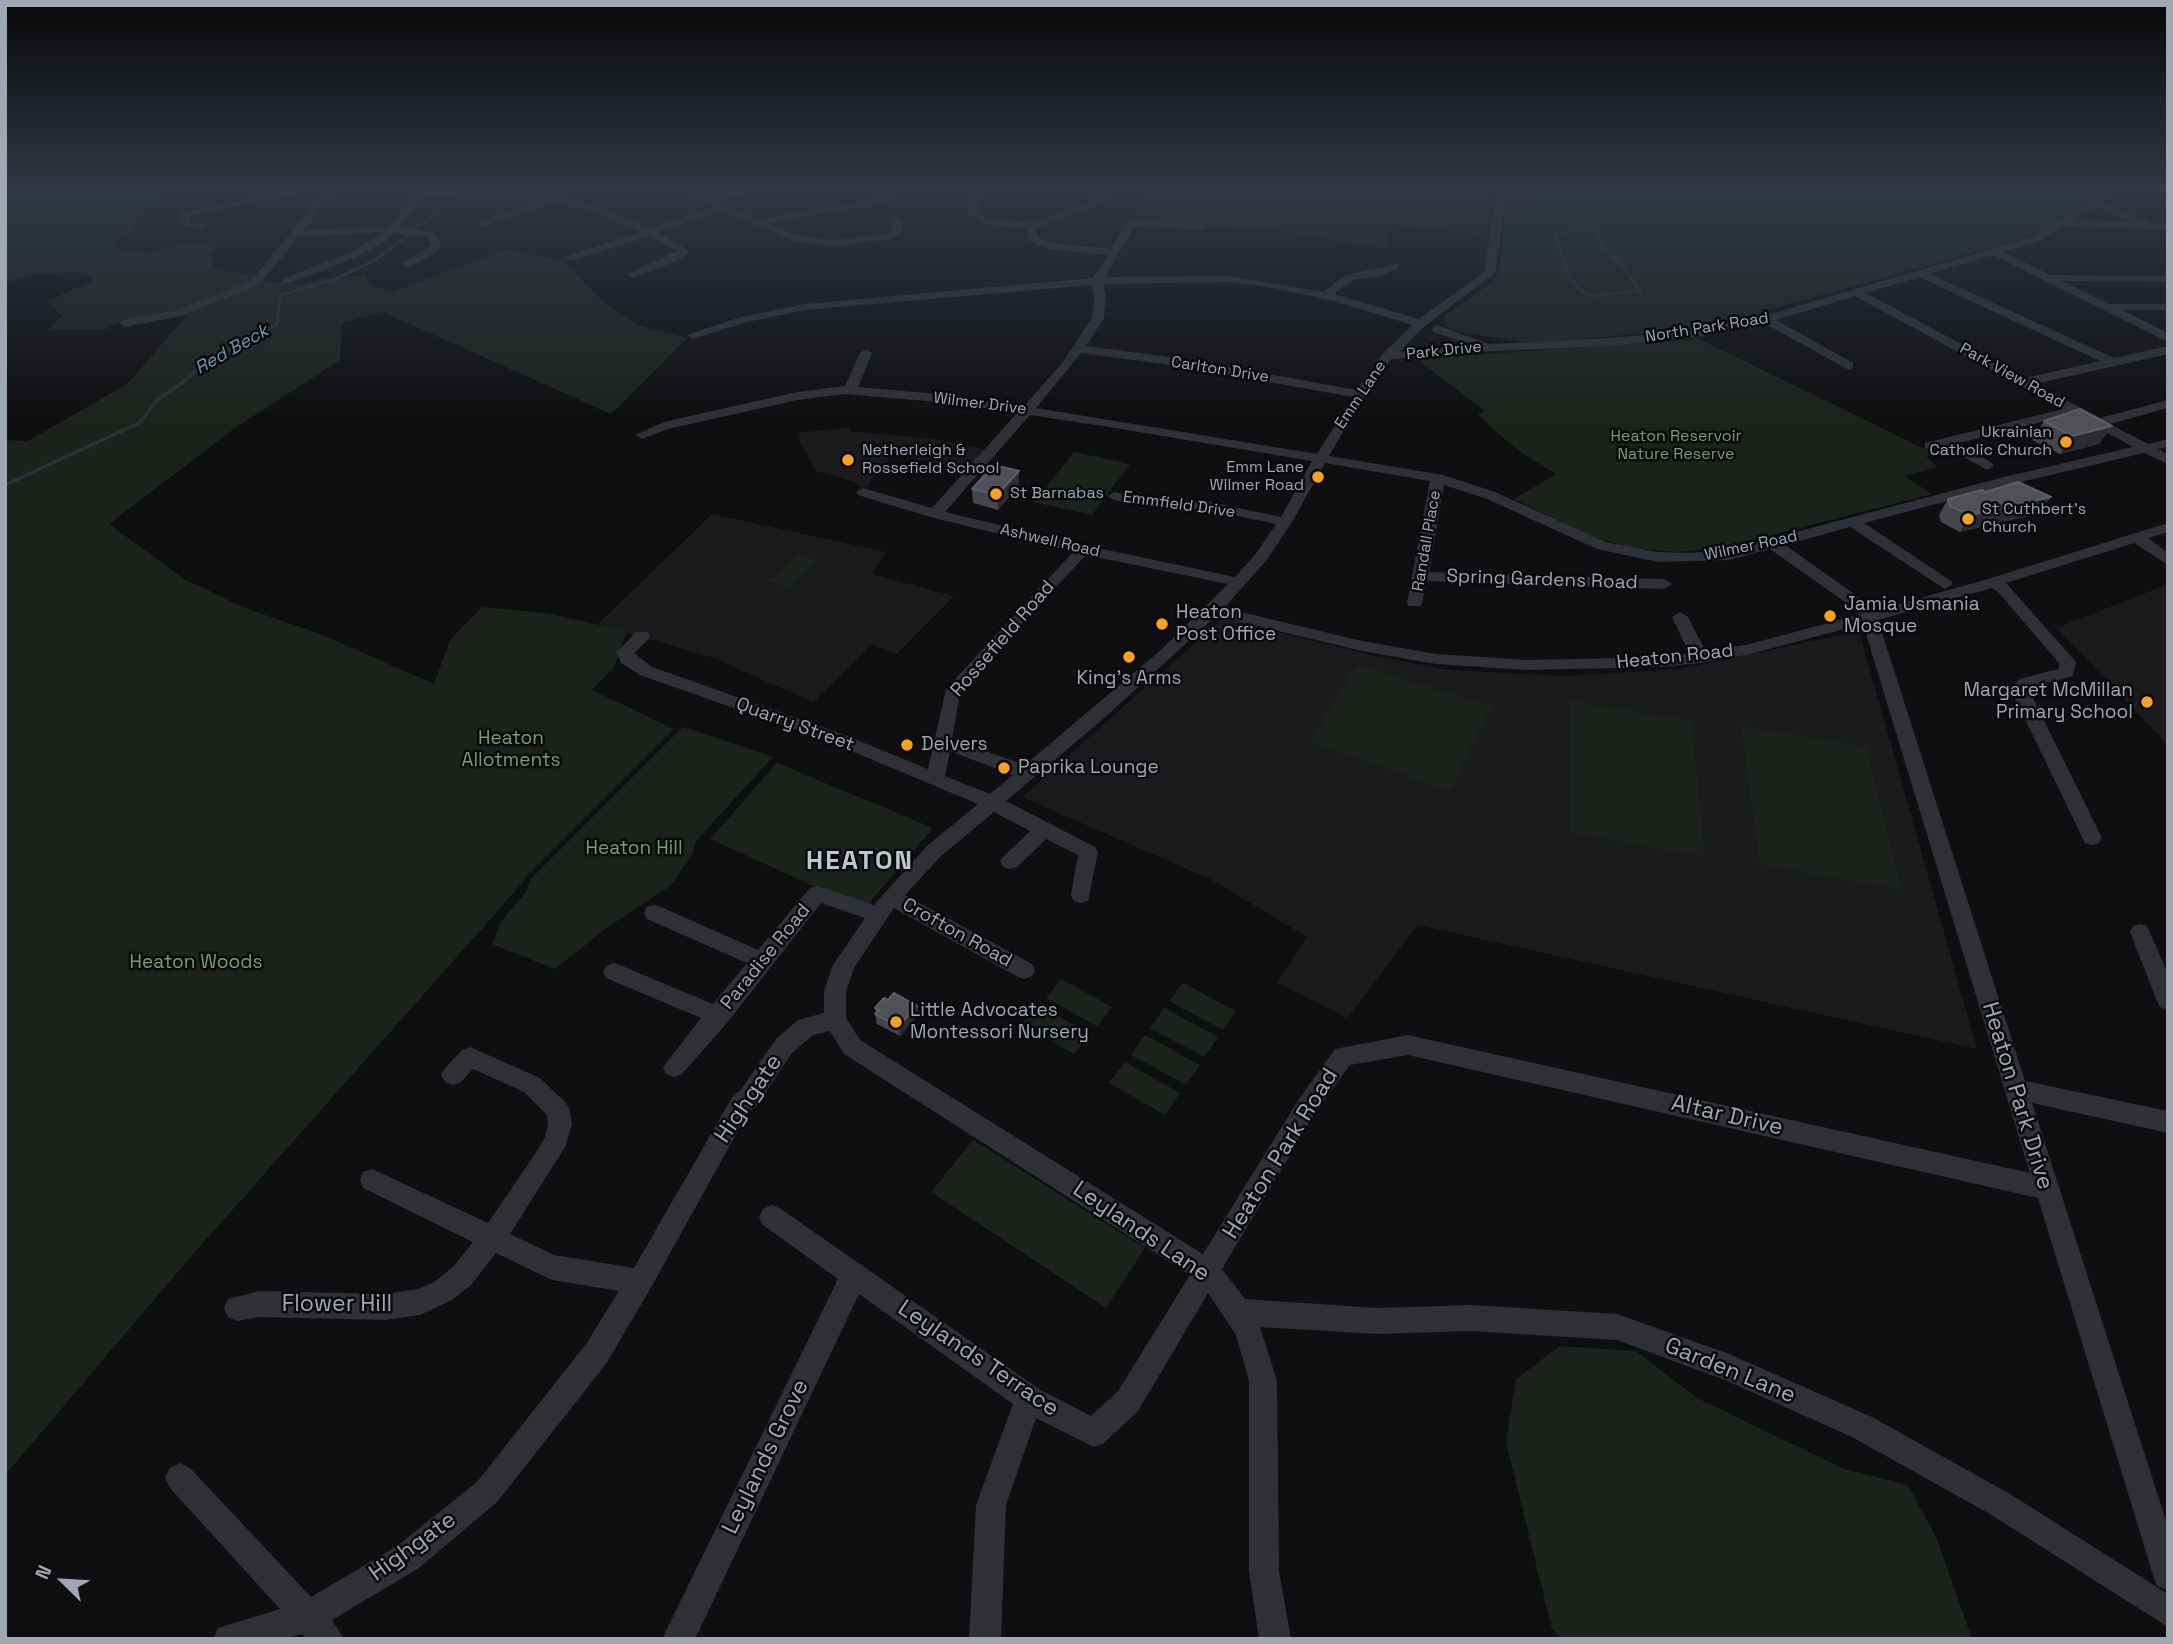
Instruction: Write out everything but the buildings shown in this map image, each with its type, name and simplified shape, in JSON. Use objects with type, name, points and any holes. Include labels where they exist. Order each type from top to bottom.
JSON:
[{"type":"street","points":[[125,323],[177,314],[255,283],[268,268]]},
{"type":"street","points":[[286,281],[320,268]]},
{"type":"street","points":[[634,275],[651,268]]},
{"type":"street","points":[[935,514],[1079,349],[1098,318],[1100,299],[1097,281],[1105,268]]},
{"type":"street","points":[[1325,296],[1350,277],[1375,274],[1391,268]]},
{"type":"street","name":"Emm Lane","points":[[1213,610],[1261,558],[1285,522],[1319,458],[1388,355],[1420,323],[1489,273],[1490,268]]},
{"type":"street","name":"North Park Road","points":[[1490,347],[1612,342],[1690,334],[1766,319],[1938,268]]},
{"type":"street","points":[[2026,268],[2168,338]]},
{"type":"street","points":[[1919,273],[2114,363]]},
{"type":"street","points":[[2046,278],[2168,279]]},
{"type":"street","name":"Park Drive","points":[[693,335],[782,310],[1097,281],[1229,279],[1325,296],[1420,323]]},
{"type":"street","name":"Park View Road","points":[[1857,293],[2168,460]]},
{"type":"street","points":[[2104,307],[2168,307]]},
{"type":"street","points":[[1766,319],[1849,366]]},
{"type":"street","name":"Park Drive","points":[[1437,328],[1490,347]]},
{"type":"street","name":"Park Drive","points":[[1388,355],[1490,347]]},
{"type":"street","name":"Carlton Drive","points":[[1079,349],[1185,363],[1360,394]]},
{"type":"street","points":[[2025,382],[2168,350]]},
{"type":"street","points":[[850,390],[866,353]]},
{"type":"street","name":"Wilmer Drive","points":[[642,435],[664,426],[797,396],[850,390],[1028,410],[1319,458]]},
{"type":"street","points":[[2098,423],[2168,404]]},
{"type":"street","points":[[1930,446],[2074,410]]},
{"type":"street","points":[[1950,443],[1987,466]]},
{"type":"street","name":"Wilmer Road","points":[[1319,458],[1438,478],[1490,495],[1602,546],[1658,557],[1690,558],[1729,555],[2009,481],[2168,443]]},
{"type":"street","name":"Randall Place","points":[[1415,603],[1438,478]]},
{"type":"street","name":"Ashwell Road","points":[[863,492],[935,514],[1083,550],[1239,582]]},
{"type":"street","name":"Emmfield Drive","points":[[1114,496],[1167,506],[1205,505],[1285,522]]},
{"type":"street","points":[[1852,522],[1945,584]]},
{"type":"street","name":"Heaton Road","points":[[1213,610],[1362,646],[1436,659],[1527,665],[1650,663],[1746,650],[1872,617],[2168,527]]},
{"type":"street","points":[[2136,537],[2168,560]]},
{"type":"street","points":[[1774,544],[1872,617]]},
{"type":"street","name":"Rossefield Road","points":[[935,779],[952,693],[1027,608],[1083,550]]},
{"type":"street","name":"Spring Gardens Road","points":[[1420,576],[1667,592],[1658,557]]},
{"type":"street","points":[[1994,582],[2005,590],[2068,662],[2067,672],[2025,683],[2020,690],[2092,838]]},
{"type":"street","points":[[835,1020],[835,991],[844,965],[891,897],[934,851],[1096,716],[1213,610]]},
{"type":"street","points":[[1680,617],[1700,658]]},
{"type":"street","name":"Heaton Park Drive","points":[[1872,617],[2015,1089],[2168,1575]]},
{"type":"street","name":"Quarry Street","points":[[642,636],[625,652],[627,659],[646,671],[836,738],[991,802],[1088,852],[1080,895]]},
{"type":"street","points":[[943,742],[1026,773]]},
{"type":"street","points":[[1010,862],[1044,829]]},
{"type":"street","name":"Paradise Road","points":[[674,1068],[817,894],[877,914]]},
{"type":"street","name":"Crofton Road","points":[[891,897],[1024,970]]},
{"type":"street","points":[[654,913],[763,961]]},
{"type":"street","points":[[2140,932],[2168,1001]]},
{"type":"street","points":[[614,972],[719,1016]]},
{"type":"street","name":"Leylands Lane","points":[[835,1020],[852,1046],[1208,1273],[1239,1312],[1248,1330],[1263,1381],[1264,1571],[1275,1639]]},
{"type":"street","name":"Highgate","points":[[229,1639],[317,1628],[487,1492],[596,1354],[640,1282],[742,1101],[747,1101],[784,1046],[806,1027],[835,1020]]},
{"type":"street","name":"Heaton Park Road","points":[[1208,1273],[1307,1106],[1343,1056],[1408,1045]]},
{"type":"street","name":"Altar Drive","points":[[1408,1045],[2046,1188]]},
{"type":"street","name":"Flower Hill","points":[[237,1308],[259,1304],[385,1307],[420,1302],[443,1291],[462,1276],[493,1237],[557,1139],[560,1124],[558,1110],[532,1085],[470,1058],[453,1075]]},
{"type":"street","points":[[2015,1089],[2168,1122]]},
{"type":"street","points":[[372,1180],[552,1267],[640,1282]]},
{"type":"street","name":"Leylands Terrace","points":[[772,1217],[1029,1399],[1094,1433],[1128,1401],[1208,1273]]},
{"type":"street","name":"Leylands Grove","points":[[678,1639],[853,1275]]},
{"type":"street","name":"Garden Lane","points":[[1239,1312],[1377,1321],[1471,1318],[1617,1327],[1730,1368],[1862,1427],[2000,1504],[2168,1612]]},
{"type":"street","points":[[985,1639],[991,1505],[1029,1399]]},
{"type":"street","points":[[180,1478],[317,1628]]},
{"type":"shaded area","name":"Netherleigh & Rossefield School","points":[[851,427],[849,431],[935,439],[987,450],[970,470],[893,454],[867,486],[860,487],[855,482],[816,471],[797,433]]},
{"type":"shaded area","points":[[712,514],[886,552],[872,574],[954,596],[897,654],[872,645],[813,702],[714,658],[598,624]]},
{"type":"shaded area","name":"Margaret McMillan Primary School","points":[[2168,584],[2168,745],[2057,628]]},
{"type":"shaded area","points":[[1223,618],[1374,656],[1450,670],[1565,676],[1681,669],[1859,631],[1977,1049],[1418,925],[1347,1018],[1277,983],[1307,937],[1212,880],[1022,797]]},
{"type":"green space","name":"Heaton Woods","points":[[5,268],[214,268],[254,276],[264,281],[302,285],[320,279],[364,275],[371,286],[391,292],[456,268],[571,268],[600,299],[638,325],[687,338],[611,414],[383,312],[342,323],[340,360],[235,428],[109,524],[184,579],[245,608],[320,634],[434,684],[450,640],[482,607],[545,613],[627,631],[614,667],[592,690],[674,729],[524,879],[188,1260],[5,1475],[5,440],[28,441],[127,384],[187,315],[178,311],[125,320],[103,330],[48,330],[62,316],[46,301],[94,281],[83,271],[30,275],[5,283]]},
{"type":"green space","points":[[1500,268],[1919,268],[1703,328],[1536,343],[1448,328],[1443,317],[1499,277]]},
{"type":"green space","name":"Heaton Reservoir Nature Reserve","points":[[1699,339],[1935,454],[1926,456],[1937,467],[1904,476],[1932,494],[1720,548],[1675,552],[1627,547],[1589,535],[1514,499],[1556,474],[1497,433],[1478,414],[1485,411],[1417,359]]},
{"type":"green space","points":[[1074,452],[1130,464],[1092,515],[1034,502]]},
{"type":"green space","points":[[800,555],[818,561],[787,588],[769,581]]},
{"type":"green space","points":[[1358,664],[1491,707],[1450,791],[1310,742]]},
{"type":"green space","points":[[1571,701],[1691,721],[1705,857],[1571,832]]},
{"type":"green space","points":[[1741,726],[1866,747],[1901,890],[1760,864]]},
{"type":"green space","name":"Heaton Hill","points":[[683,727],[773,757],[696,841],[692,855],[670,886],[608,927],[555,969],[492,944],[501,922],[527,890],[530,880]]},
{"type":"green space","points":[[777,763],[933,828],[864,909],[710,839]]},
{"type":"green space","points":[[1061,979],[1112,1007],[1097,1026],[1046,998]]},
{"type":"green space","points":[[1183,983],[1236,1011],[1223,1030],[1169,1001]]},
{"type":"green space","points":[[1038,1005],[1090,1034],[1074,1054],[1022,1024]]},
{"type":"green space","points":[[1164,1008],[1218,1037],[1204,1057],[1150,1028]]},
{"type":"green space","points":[[1145,1035],[1200,1065],[1186,1085],[1131,1055]]},
{"type":"green space","points":[[1125,1062],[1180,1093],[1165,1115],[1109,1083]]},
{"type":"green space","points":[[973,1140],[1145,1248],[1106,1308],[931,1192]]},
{"type":"green space","points":[[1560,1346],[1636,1351],[1697,1398],[1844,1469],[1908,1485],[1937,1539],[1972,1639],[1562,1639],[1552,1629],[1506,1442],[1516,1379]]},
{"type":"waterway","name":"Red Beck","points":[[202,365],[277,324],[281,295],[335,279],[360,268]]},
{"type":"waterway","points":[[1566,268],[1569,277],[1581,291],[1592,296],[1632,291],[1640,293]]},
{"type":"waterway","points":[[1624,268],[1641,294]]},
{"type":"waterway","name":"Red Beck","points":[[5,485],[139,423],[158,399],[182,383],[204,363]]},
{"type":"place","name":"Ukrainian Catholic Church","points":[[2066,442]]},
{"type":"place","name":"Netherleigh & Rossefield School","points":[[848,460]]},
{"type":"place","name":"Emm Lane Wilmer Road","points":[[1318,477]]},
{"type":"place","name":"St Barnabas","points":[[996,494]]},
{"type":"place","name":"St Cuthbert's Church","points":[[1968,519]]},
{"type":"place","name":"Jamia Usmania Mosque","points":[[1830,616]]},
{"type":"place","name":"Heaton Post Office","points":[[1162,624]]},
{"type":"place","name":"King's Arms","points":[[1129,657]]},
{"type":"place","name":"Margaret McMillan Primary School","points":[[2147,702]]},
{"type":"place","name":"Delvers","points":[[907,745]]},
{"type":"place","name":"Paprika Lounge","points":[[1004,768]]},
{"type":"place","name":"Little Advocates Montessori Nursery","points":[[896,1022]]},
{"type":"district","name":"HEATON","points":[[860,862]]},
{"type":"park label","name":"Heaton Allotments","points":[[511,750]]}]
